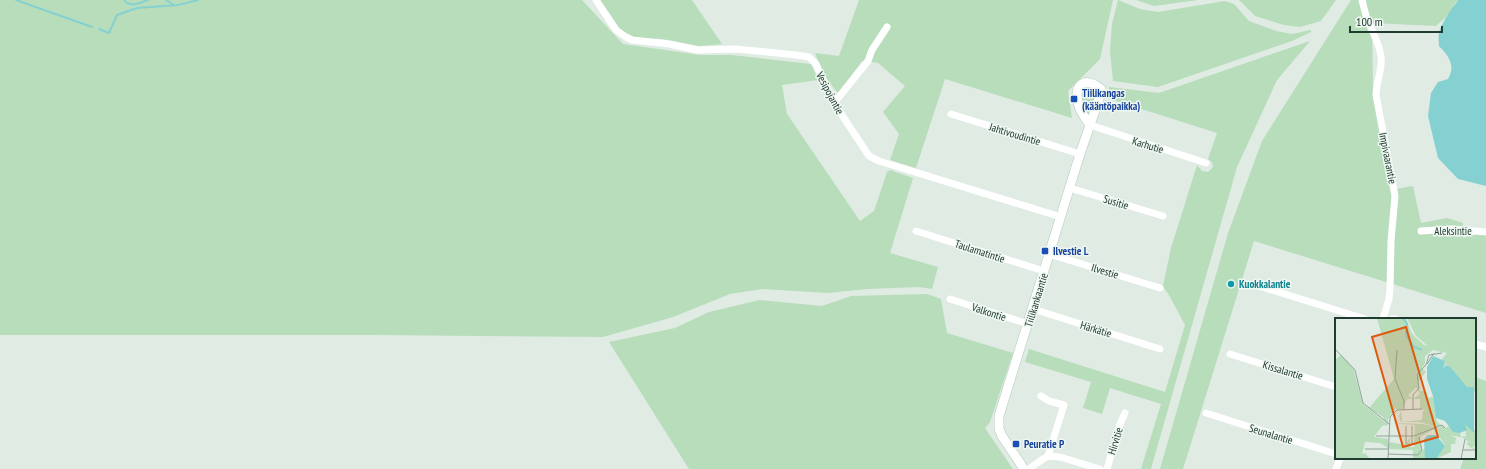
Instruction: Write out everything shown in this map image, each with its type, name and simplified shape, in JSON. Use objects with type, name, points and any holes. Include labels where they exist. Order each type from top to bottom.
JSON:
[{"type":"street","name":"Vesipojantie","points":[[596,0],[616,30],[632,40],[669,44],[697,50],[736,49],[810,57],[816,64],[834,103],[869,156],[879,161],[1061,217]]},
{"type":"street","name":"Impivaarantie","points":[[1362,0],[1381,57],[1381,68],[1376,85],[1376,94],[1395,196],[1391,241],[1389,299],[1383,318]]},
{"type":"street","points":[[834,103],[868,61],[872,50],[886,28]]},
{"type":"street","name":"Jahtivoudintie","points":[[951,114],[1080,154]]},
{"type":"street","name":"Tiilikankaantie","points":[[1024,469],[1002,436],[999,429],[999,416],[1090,125]]},
{"type":"street","name":"Karhutie","points":[[1090,125],[1206,163]]},
{"type":"street","name":"Susitie","points":[[1070,188],[1163,216]]},
{"type":"street","name":"Aleksintie","points":[[1421,231],[1452,229],[1486,232]]},
{"type":"street","name":"Taulamatintie","points":[[916,231],[1044,271]]},
{"type":"street","name":"Ilvestie","points":[[1050,254],[1160,288]]},
{"type":"street","points":[[1256,285],[1362,318]]},
{"type":"street","name":"Valkontie","points":[[950,299],[1028,324]]},
{"type":"street","name":"Härkätie","points":[[1033,310],[1160,349]]},
{"type":"street","points":[[1476,344],[1486,347]]},
{"type":"street","name":"Kissalantie","points":[[1230,354],[1335,387]]},
{"type":"street","points":[[1041,396],[1049,401],[1064,406],[1048,456]]},
{"type":"street","name":"Hirvitie","points":[[1107,469],[1120,424],[1125,413]]},
{"type":"street","name":"Seunalantie","points":[[1206,413],[1335,454]]},
{"type":"street","points":[[1029,469],[1040,460],[1048,456],[1060,457],[1100,469]]},
{"type":"street","points":[[1336,469],[1340,459]]},
{"type":"green space","points":[[0,0],[582,0],[623,44],[700,55],[732,55],[811,64],[818,80],[782,85],[787,114],[860,221],[874,211],[887,172],[890,170],[913,178],[890,253],[938,267],[932,289],[919,287],[867,289],[828,293],[762,289],[730,294],[673,317],[603,337],[376,335],[0,335]]},
{"type":"green space","points":[[600,0],[692,0],[722,44],[700,46],[662,39],[637,38],[623,33]]},
{"type":"green space","points":[[859,0],[1113,0],[1100,59],[1068,91],[1072,118],[945,79],[916,168],[890,160],[899,134],[883,112],[905,86],[878,63],[862,61],[838,93],[824,76],[815,53],[839,56]]},
{"type":"green space","points":[[1118,0],[1140,9],[1158,12],[1225,1],[1234,4],[1249,21],[1276,31],[1292,34],[1311,30],[1311,32],[1292,41],[1158,87],[1113,81],[1110,51],[1112,24]]},
{"type":"green space","points":[[1136,0],[1198,0],[1154,6]]},
{"type":"green space","points":[[1239,0],[1336,0],[1321,21],[1300,27],[1284,25],[1255,16]]},
{"type":"green space","points":[[1351,0],[1459,0],[1455,3],[1449,14],[1436,26],[1372,23],[1373,93],[1391,190],[1413,186],[1421,223],[1447,218],[1463,223],[1463,238],[1481,233],[1486,234],[1486,313],[1254,241],[1183,469],[1160,469],[1228,233],[1262,141]]},
{"type":"green space","points":[[1310,41],[1277,80],[1237,167],[1151,469],[1141,469],[1161,404],[1110,388],[1102,414],[1083,408],[1091,382],[1025,362],[1029,349],[1165,392],[1185,325],[1163,286],[1171,248],[1197,165],[1202,171],[1208,172],[1213,167],[1212,162],[1208,159],[1217,133],[1107,98],[1109,87],[1159,93]]},
{"type":"green space","points":[[1084,86],[1095,87],[1096,92],[1089,119],[1086,118],[1080,92]]},
{"type":"green space","points":[[927,294],[941,299],[947,333],[1013,353],[990,422],[985,428],[1013,469],[689,469],[609,342],[675,328],[709,312],[760,300],[822,306],[851,296]]},
{"type":"green space","points":[[1476,377],[1486,381],[1486,469],[1460,469],[1464,459],[1476,459]]},
{"type":"water","points":[[1459,0],[1486,0],[1486,186],[1458,179],[1438,158],[1428,116],[1431,93],[1438,82],[1448,79],[1451,70],[1448,57],[1439,46],[1439,33],[1453,6]]},
{"type":"waterway","points":[[16,0],[92,27]]},
{"type":"waterway","points":[[124,0],[129,4],[148,0]]},
{"type":"waterway","points":[[166,0],[174,5]]},
{"type":"waterway","points":[[99,29],[109,33],[117,15],[137,8],[178,5],[198,0]]},
{"type":"place","name":"Tiilikangas (kääntöpaikka)","points":[[1074,99]]},
{"type":"place","name":"Ilvestie L","points":[[1045,251]]},
{"type":"place","name":"Kuokkalantie","points":[[1231,284]]},
{"type":"place","name":"Peuratie P","points":[[1016,444]]}]
